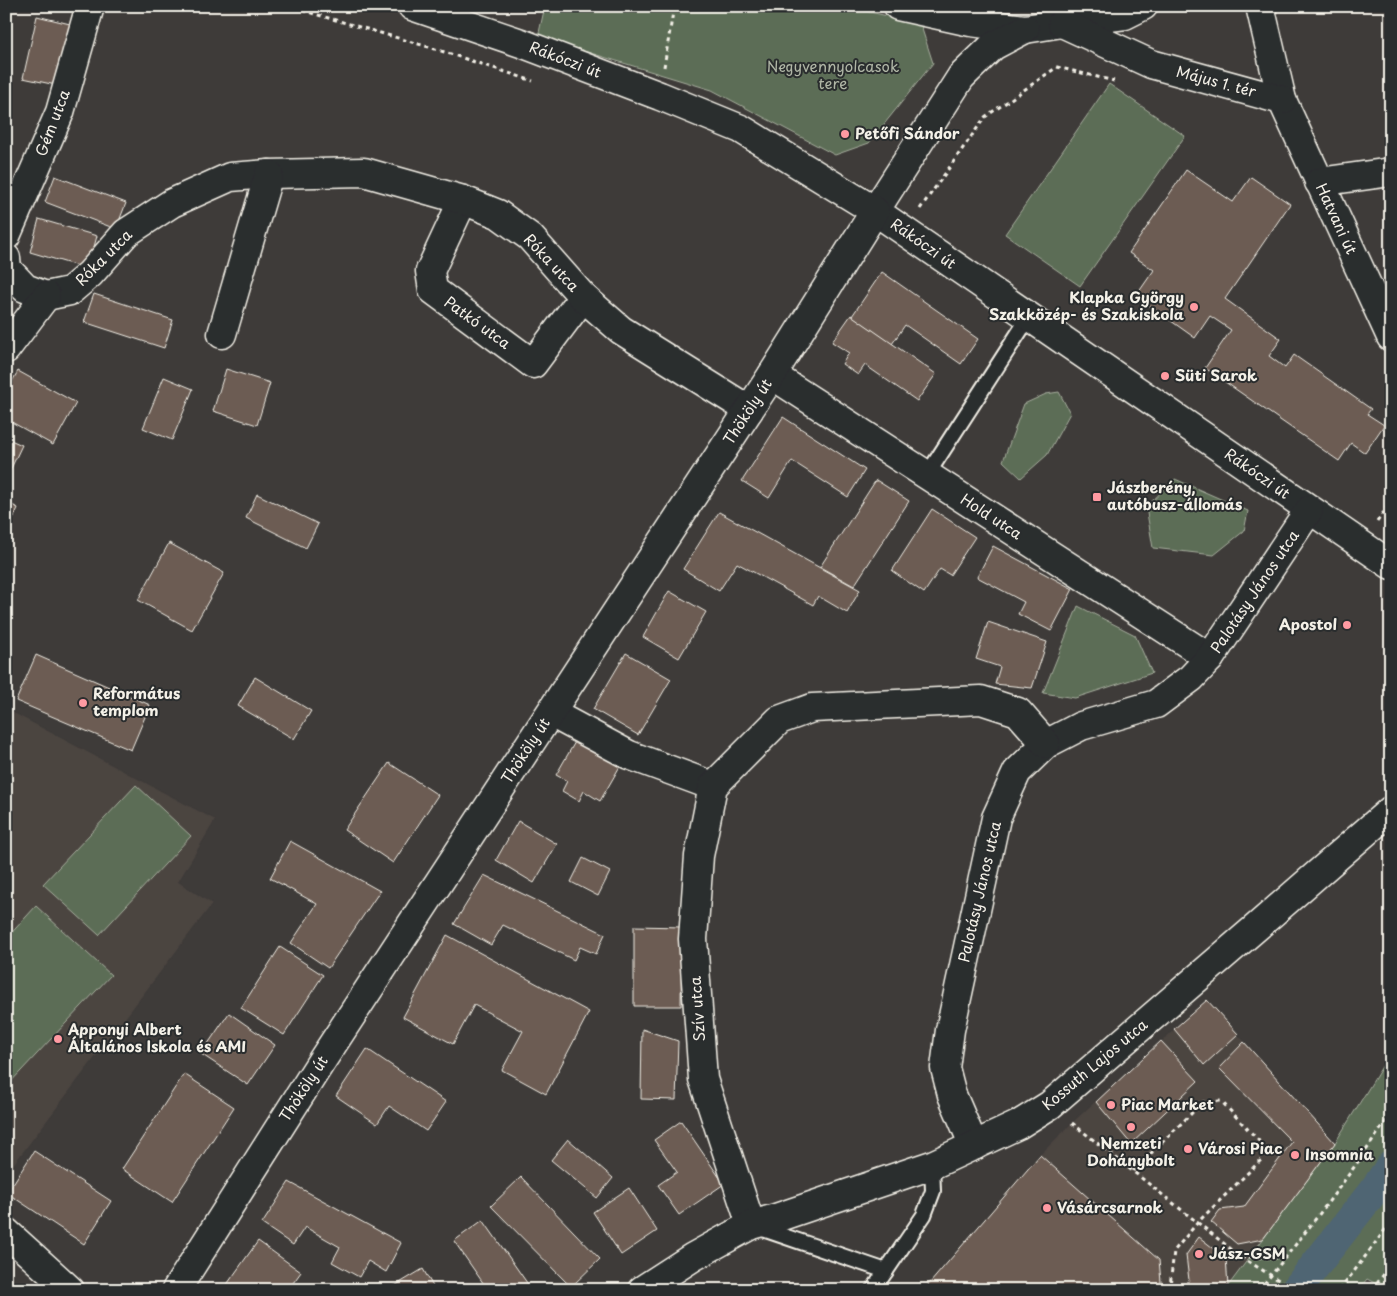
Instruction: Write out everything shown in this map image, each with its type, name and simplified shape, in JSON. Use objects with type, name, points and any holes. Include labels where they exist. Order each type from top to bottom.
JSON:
[{"type":"street","name":"Gém utca","points":[[6,236],[60,112],[90,6]]},
{"type":"street","name":"Rákóczi út","points":[[412,6],[521,43],[660,96],[741,130],[875,211],[1391,565]]},
{"type":"street","points":[[898,6],[971,22],[1025,29],[1125,15],[1143,6]]},
{"type":"street","name":"Május 1. tér","points":[[1062,23],[1151,64],[1282,100],[1260,6]]},
{"type":"street","name":"Thököly út","points":[[176,1290],[321,1062],[772,375],[961,77],[993,46],[1025,29]]},
{"type":"street","name":"Hatvani út","points":[[1282,100],[1391,336]]},
{"type":"street","name":"Róka utca","points":[[46,296],[70,291],[90,274],[126,233],[172,203],[230,176],[364,172],[463,200],[498,214],[530,237],[583,297],[622,330],[749,410]]},
{"type":"street","points":[[1319,182],[1391,172]]},
{"type":"street","points":[[222,334],[269,174]]},
{"type":"street","name":"Patkó utca","points":[[463,200],[430,271],[433,290],[533,364],[583,297]]},
{"type":"street","points":[[6,258],[7,269],[25,288],[46,296],[6,349]]},
{"type":"street","name":"Hold utca","points":[[772,375],[1210,658]]},
{"type":"street","name":"Palotásy János utca","points":[[974,1146],[952,1095],[945,1068],[950,1030],[996,818],[1017,772],[1046,744],[1081,726],[1156,704],[1191,678],[1210,658],[1309,510]]},
{"type":"street","points":[[551,713],[629,755],[713,786],[780,720],[812,708],[981,700],[1018,712],[1046,744]]},
{"type":"street","name":"Szív utca","points":[[713,786],[699,856],[693,939],[703,1079],[751,1226]]},
{"type":"street","name":"Kossuth Lajos utca","points":[[642,1290],[693,1257],[751,1226],[932,1165],[1018,1125],[1050,1105],[1391,810]]},
{"type":"street","points":[[6,1232],[70,1290]]},
{"type":"lane","points":[[927,475],[1029,317]]},
{"type":"lane","points":[[873,1290],[924,1215],[932,1191],[932,1165]]},
{"type":"lane","points":[[751,1226],[886,1271]]},
{"type":"path","points":[[287,6],[429,47],[542,84]]},
{"type":"path","points":[[660,96],[674,6]]},
{"type":"path","points":[[904,231],[985,117],[1057,67],[1131,85],[1151,64]]},
{"type":"path","points":[[1133,1171],[1203,1102],[1221,1101],[1261,1143],[1262,1159],[1198,1222],[1174,1251],[1168,1290]]},
{"type":"path","points":[[1050,1105],[1242,1256],[1295,1290]]},
{"type":"path","points":[[1259,1290],[1286,1258],[1362,1158],[1391,1114]]},
{"type":"path","points":[[1340,1290],[1391,1222]]},
{"type":"path","points":[[1242,1256],[1286,1258]]},
{"type":"path","points":[[1372,1290],[1391,1265]]},
{"type":"shaded area","name":"Apponyi Albert Általános Iskola és AMI","points":[[6,709],[215,820],[178,882],[212,904],[6,1174]]},
{"type":"shaded area","name":"Városi Piac","points":[[1207,1000],[1335,1143],[1225,1290],[924,1290],[1040,1155],[1072,1123]]},
{"type":"green space","name":"Negyvennyolcasok tere","points":[[545,6],[842,6],[920,23],[933,63],[869,143],[835,155],[712,90],[538,37]]},
{"type":"green space","points":[[1109,84],[1185,136],[1080,286],[1005,234]]},
{"type":"green space","points":[[1059,392],[1070,413],[1047,455],[1021,478],[1003,461],[1024,404],[1046,394]]},
{"type":"green space","points":[[1175,479],[1248,511],[1244,531],[1214,555],[1153,548],[1146,507]]},
{"type":"green space","points":[[1078,606],[1135,635],[1152,673],[1075,698],[1043,693]]},
{"type":"green space","points":[[136,785],[191,836],[99,935],[43,884]]},
{"type":"green space","points":[[36,906],[111,975],[6,1087],[6,939]]},
{"type":"green space","points":[[1391,1052],[1391,1290],[1367,1279],[1358,1290],[1225,1290],[1335,1143]]},
{"type":"building","points":[[37,16],[70,24],[56,85],[23,78]]},
{"type":"building","name":"Klapka György Szakközép- és Szakiskola","points":[[1186,170],[1233,202],[1251,177],[1290,204],[1225,299],[1281,339],[1269,356],[1285,368],[1294,355],[1371,409],[1367,414],[1384,425],[1365,453],[1351,443],[1339,461],[1205,368],[1231,330],[1210,316],[1195,338],[1136,296],[1154,270],[1129,253]]},
{"type":"building","points":[[55,176],[126,203],[116,229],[45,202]]},
{"type":"building","points":[[39,219],[97,236],[88,269],[30,252]]},
{"type":"building","points":[[882,272],[978,339],[961,364],[905,325],[892,344],[852,316]]},
{"type":"building","points":[[6,285],[16,290],[6,310]]},
{"type":"building","points":[[94,294],[173,320],[164,348],[84,322]]},
{"type":"building","points":[[851,315],[936,374],[917,401],[865,365],[858,375],[842,364],[849,353],[832,342]]},
{"type":"building","points":[[226,369],[270,383],[257,425],[213,411]]},
{"type":"building","points":[[18,371],[76,403],[53,445],[6,419],[6,392]]},
{"type":"building","points":[[164,377],[193,389],[172,440],[143,428]]},
{"type":"building","points":[[783,417],[865,470],[848,497],[792,461],[769,498],[742,481]]},
{"type":"building","points":[[6,438],[22,445],[6,479]]},
{"type":"building","points":[[876,480],[909,501],[854,586],[820,567]]},
{"type":"building","points":[[257,494],[318,524],[306,548],[246,518]]},
{"type":"building","points":[[6,502],[18,508],[6,535]]},
{"type":"building","points":[[932,509],[975,537],[950,575],[940,569],[924,593],[892,571]]},
{"type":"building","points":[[719,512],[860,590],[847,613],[818,596],[813,605],[737,563],[719,591],[683,569]]},
{"type":"building","points":[[169,543],[224,573],[192,630],[138,600]]},
{"type":"building","points":[[993,546],[1073,589],[1051,631],[1018,614],[1024,602],[977,577]]},
{"type":"building","points":[[669,591],[706,612],[679,658],[643,637]]},
{"type":"building","points":[[988,622],[1047,642],[1032,688],[995,684],[1000,667],[976,659]]},
{"type":"building","points":[[626,653],[671,679],[638,735],[593,709]]},
{"type":"building","name":"Református templom","points":[[36,655],[150,705],[131,750],[16,701]]},
{"type":"building","points":[[255,677],[311,711],[294,739],[238,706]]},
{"type":"building","points":[[579,735],[623,761],[600,801],[584,791],[579,801],[562,791],[567,781],[556,775]]},
{"type":"building","points":[[389,763],[438,795],[393,863],[344,830]]},
{"type":"building","points":[[518,821],[557,844],[534,883],[496,860]]},
{"type":"building","points":[[290,841],[380,891],[328,968],[291,943],[317,904],[270,878]]},
{"type":"building","points":[[583,858],[610,872],[598,896],[571,882]]},
{"type":"building","points":[[484,875],[605,934],[596,954],[580,947],[574,960],[503,925],[491,945],[454,924]]},
{"type":"building","points":[[634,926],[682,927],[681,1006],[634,1006]]},
{"type":"building","points":[[447,935],[589,1012],[546,1094],[502,1070],[523,1031],[474,1005],[453,1044],[403,1017]]},
{"type":"building","points":[[280,947],[323,975],[284,1035],[241,1008]]},
{"type":"building","points":[[1207,1000],[1238,1034],[1204,1065],[1174,1029]]},
{"type":"building","points":[[229,1013],[275,1045],[248,1085],[201,1054]]},
{"type":"building","points":[[642,1029],[678,1041],[676,1100],[641,1099]]},
{"type":"building","points":[[1161,1041],[1198,1081],[1131,1144],[1096,1102]]},
{"type":"building","points":[[1244,1042],[1335,1143],[1263,1239],[1237,1244],[1211,1222],[1220,1210],[1244,1207],[1292,1142],[1219,1068]]},
{"type":"building","points":[[367,1049],[446,1102],[426,1131],[389,1106],[377,1124],[336,1096]]},
{"type":"building","points":[[184,1074],[234,1107],[172,1202],[122,1169]]},
{"type":"building","points":[[681,1121],[724,1184],[679,1215],[658,1185],[677,1172],[654,1140]]},
{"type":"building","points":[[568,1139],[613,1178],[597,1198],[551,1160]]},
{"type":"building","points":[[34,1151],[111,1201],[84,1244],[7,1193]]},
{"type":"building","name":"Vásárcsarnok","points":[[1040,1155],[1159,1260],[1161,1282],[1154,1290],[924,1290]]},
{"type":"building","points":[[521,1177],[600,1259],[571,1287],[491,1206]]},
{"type":"building","points":[[289,1182],[401,1243],[386,1272],[368,1261],[359,1277],[332,1262],[340,1247],[305,1227],[293,1245],[262,1224]]},
{"type":"building","points":[[629,1188],[657,1231],[621,1255],[593,1212]]},
{"type":"building","points":[[483,1220],[532,1290],[488,1290],[454,1241]]},
{"type":"building","points":[[1199,1237],[1226,1258],[1228,1286],[1225,1290],[1182,1290],[1189,1280],[1186,1255]]},
{"type":"building","points":[[258,1241],[301,1272],[288,1290],[223,1290]]},
{"type":"building","points":[[423,1269],[435,1290],[388,1290]]},
{"type":"waterway","points":[[1296,1290],[1391,1166]]},
{"type":"place","name":"Petőfi Sándor","points":[[845,134]]},
{"type":"place","name":"Klapka György Szakközép- és Szakiskola","points":[[1194,307]]},
{"type":"place","name":"Süti Sarok","points":[[1165,376]]},
{"type":"place","name":"Jászberény, autóbusz-állomás","points":[[1097,497]]},
{"type":"place","name":"Apostol","points":[[1347,625]]},
{"type":"place","name":"Református templom","points":[[83,703]]},
{"type":"place","name":"Apponyi Albert Általános Iskola és AMI","points":[[58,1039]]},
{"type":"place","name":"Piac Market","points":[[1111,1105]]},
{"type":"place","name":"Nemzeti Dohánybolt","points":[[1131,1127]]},
{"type":"place","name":"Városi Piac","points":[[1188,1149]]},
{"type":"place","name":"Insomnia","points":[[1295,1155]]},
{"type":"place","name":"Vásárcsarnok","points":[[1047,1208]]},
{"type":"place","name":"Jász-GSM","points":[[1199,1254]]}]
